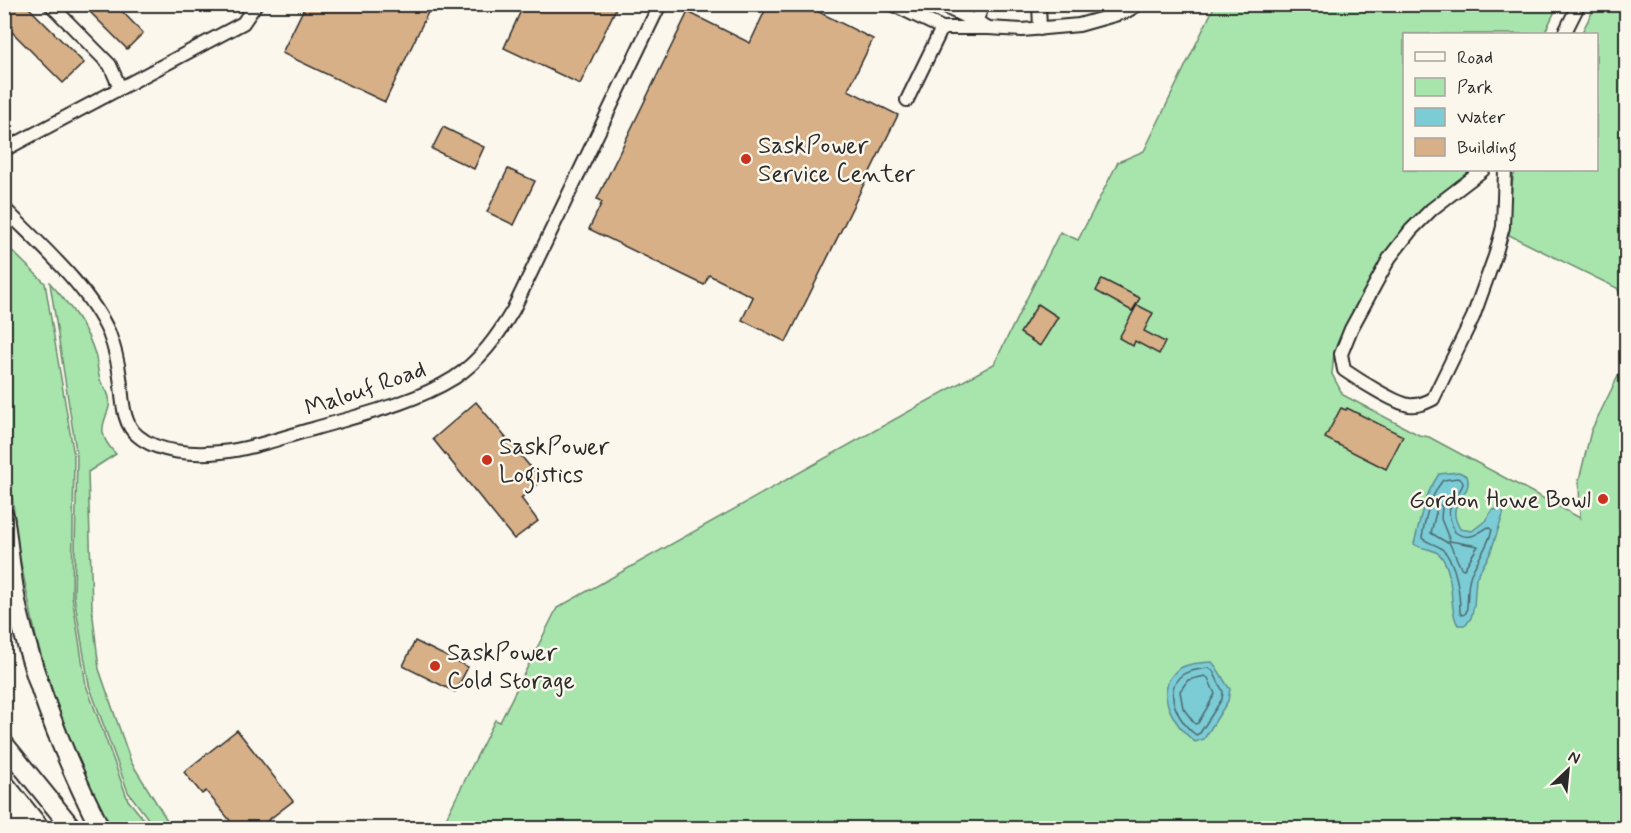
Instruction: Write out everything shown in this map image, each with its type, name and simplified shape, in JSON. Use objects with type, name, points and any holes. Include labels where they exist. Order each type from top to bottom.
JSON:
[{"type":"highway","points":[[4,516],[17,608],[35,674],[71,766],[100,828]]},
{"type":"highway","points":[[4,744],[72,828]]},
{"type":"highway","points":[[4,783],[40,828]]},
{"type":"highway","points":[[4,807],[24,828]]},
{"type":"street","points":[[50,4],[110,65],[120,88]]},
{"type":"street","points":[[4,150],[243,23],[256,4]]},
{"type":"street","name":"Malouf Road","points":[[4,208],[74,281],[101,318],[115,352],[130,429],[150,444],[183,451],[223,452],[250,447],[401,403],[454,378],[472,364],[497,337],[513,310],[660,4]]},
{"type":"street","points":[[892,4],[942,28],[1022,30],[1079,25],[1125,12],[1139,4]]},
{"type":"street","points":[[939,4],[988,28]]},
{"type":"street","points":[[976,22],[983,4]]},
{"type":"street","points":[[1039,4],[1040,29]]},
{"type":"street","points":[[1564,33],[1579,4]]},
{"type":"street","points":[[907,100],[942,28]]},
{"type":"street","points":[[1483,171],[1432,209],[1411,230],[1390,257],[1351,328],[1341,354],[1344,370],[1362,382],[1408,405],[1422,404],[1432,399],[1473,317],[1503,226],[1505,171]]},
{"type":"green space","points":[[1215,5],[1558,5],[1544,33],[1403,33],[1403,171],[1474,171],[1429,204],[1391,244],[1334,352],[1332,374],[1343,395],[1419,435],[1429,437],[1580,518],[1579,480],[1591,431],[1626,360],[1626,828],[441,828],[495,720],[500,722],[557,608],[994,364],[1060,232],[1078,240],[1118,162],[1144,151]]},
{"type":"green space","points":[[1596,5],[1626,5],[1626,303],[1617,288],[1507,234],[1516,171],[1598,171],[1598,33],[1582,33]]},
{"type":"green space","points":[[4,243],[45,283],[74,456],[72,596],[86,685],[128,800],[151,828],[111,828],[109,825],[80,766],[37,642],[19,554],[5,436]]},
{"type":"green space","points":[[50,283],[82,325],[92,344],[100,379],[108,394],[109,409],[104,421],[104,435],[116,454],[88,472],[92,608],[99,669],[131,762],[172,828],[155,828],[128,792],[89,685],[74,596],[77,457]]},
{"type":"water","points":[[1459,472],[1467,476],[1468,482],[1455,509],[1460,529],[1472,531],[1485,521],[1492,510],[1501,509],[1504,512],[1490,554],[1476,578],[1474,606],[1471,618],[1466,625],[1458,625],[1455,618],[1448,571],[1440,555],[1414,544],[1433,483],[1439,474]]},
{"type":"water","points":[[1212,662],[1230,689],[1228,701],[1204,739],[1195,742],[1175,719],[1170,710],[1166,690],[1169,681],[1179,669],[1193,664]]},
{"type":"building","points":[[13,4],[25,4],[84,63],[63,83],[4,24],[4,13]]},
{"type":"building","points":[[82,4],[115,4],[143,33],[127,49]]},
{"type":"building","points":[[306,4],[432,4],[385,102],[282,53]]},
{"type":"building","points":[[524,4],[618,4],[580,84],[504,48]]},
{"type":"building","name":"SaskPower Service Center","points":[[768,4],[803,4],[873,39],[848,90],[898,115],[786,342],[742,320],[753,297],[709,275],[704,285],[589,229],[602,202],[597,199],[688,12],[750,43]]},
{"type":"building","points":[[443,127],[484,147],[474,169],[432,149]]},
{"type":"building","points":[[508,169],[535,181],[514,225],[487,212]]},
{"type":"building","points":[[1102,279],[1140,298],[1132,311],[1096,291]]},
{"type":"building","points":[[1038,304],[1058,317],[1040,346],[1020,333]]},
{"type":"building","points":[[1137,305],[1153,313],[1144,331],[1165,342],[1159,354],[1135,341],[1133,346],[1119,338]]},
{"type":"building","name":"SaskPower Logistics","points":[[476,402],[542,481],[521,498],[538,521],[514,539],[433,439]]},
{"type":"building","points":[[1341,408],[1346,410],[1347,408],[1403,436],[1386,469],[1325,438]]},
{"type":"building","name":"SaskPower Cold Storage","points":[[415,641],[468,667],[455,692],[403,666]]},
{"type":"building","points":[[237,730],[293,801],[258,828],[236,828],[206,791],[202,794],[184,772]]},
{"type":"place","name":"SaskPower Service Center","points":[[746,159]]},
{"type":"place","name":"SaskPower Logistics","points":[[487,460]]},
{"type":"place","name":"Gordon Howe Bowl","points":[[1603,499]]},
{"type":"place","name":"SaskPower Cold Storage","points":[[435,666]]}]
